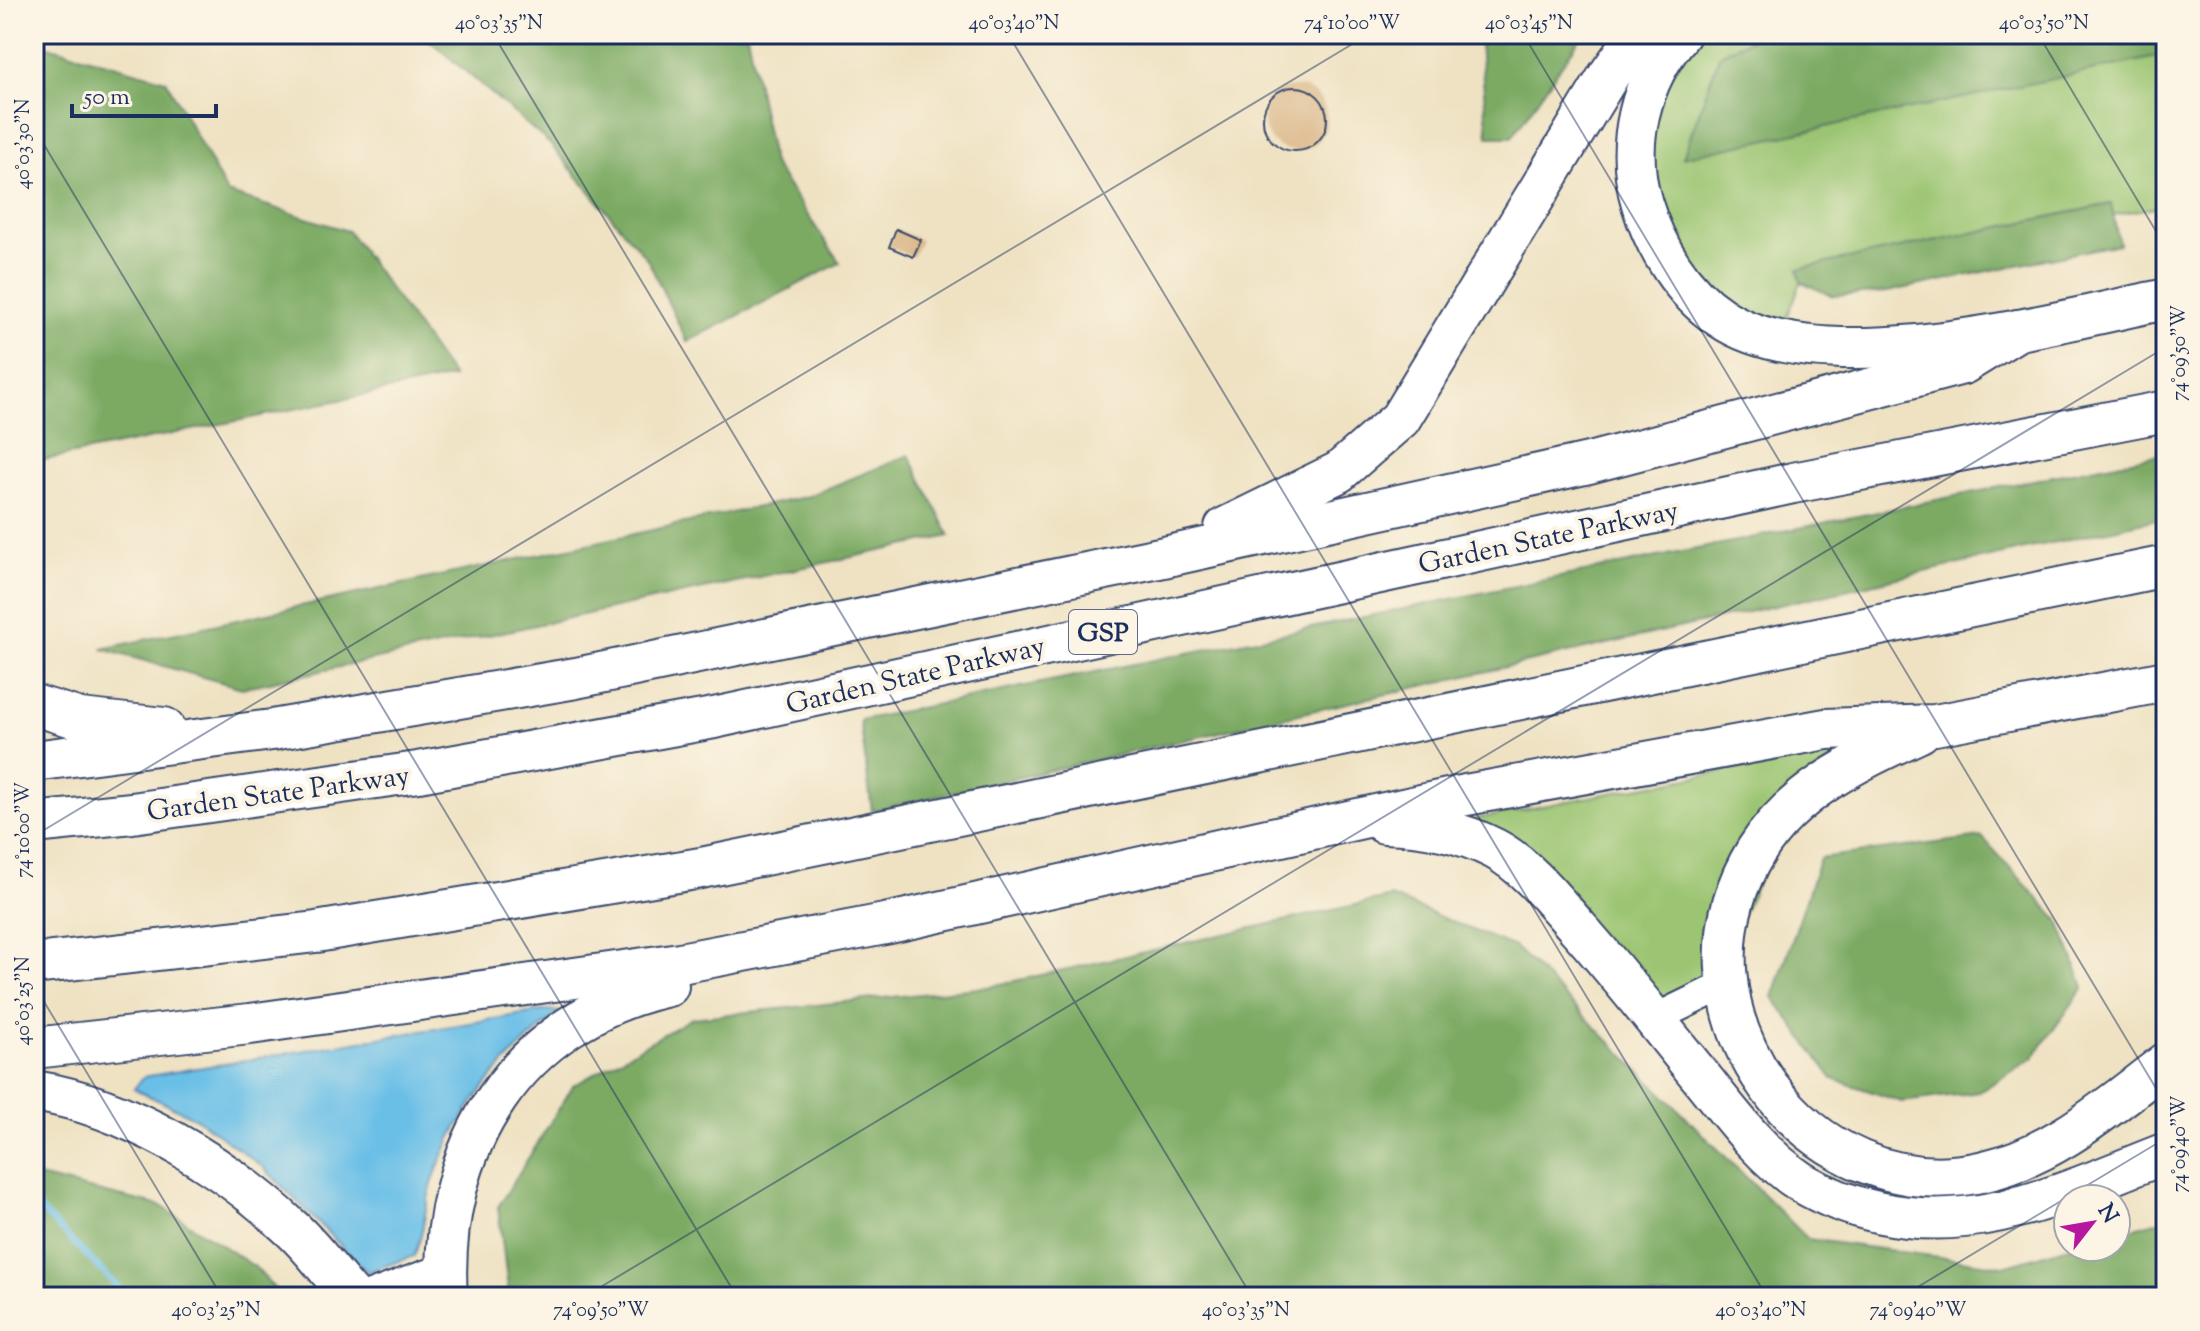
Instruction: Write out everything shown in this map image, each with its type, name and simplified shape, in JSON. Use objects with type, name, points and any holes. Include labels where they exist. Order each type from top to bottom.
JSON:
[{"type":"highway","points":[[1164,557],[1297,496],[1339,472],[1400,419],[1609,75],[1638,34]]},
{"type":"highway","points":[[1680,34],[1651,81],[1638,114],[1634,158],[1639,194],[1652,233],[1671,266],[1705,306],[1745,330],[1814,346],[1868,349],[2018,330],[2166,299]]},
{"type":"highway","points":[[34,761],[272,730],[576,678],[1164,557],[1589,463],[1948,368],[1963,364],[2018,330]]},
{"type":"highway","name":"Garden State Parkway","points":[[34,823],[132,813],[418,772],[714,718],[1793,483],[2166,411]]},
{"type":"highway","points":[[34,964],[316,932],[701,868],[2166,566]]},
{"type":"highway","points":[[34,1048],[250,1024],[680,963],[885,924],[1466,795],[1826,729],[1935,725],[2166,681]]},
{"type":"highway","points":[[34,705],[80,719],[150,728],[272,730]]},
{"type":"highway","points":[[1935,725],[1861,760],[1817,787],[1771,831],[1749,864],[1734,901],[1726,941],[1726,984],[1747,1052],[1788,1113],[1838,1150],[1901,1173],[1950,1175],[2013,1163],[2067,1136],[2166,1063]]},
{"type":"highway","points":[[1344,822],[1410,824],[1458,833],[1497,850],[1553,900],[1732,1115],[1776,1160],[1800,1181],[1867,1210],[1909,1218],[1979,1215],[2065,1192],[2166,1153]]},
{"type":"highway","points":[[445,1283],[457,1184],[477,1135],[502,1091],[555,1034],[593,1009],[621,998],[885,924]]},
{"type":"highway","points":[[34,1091],[115,1114],[176,1145],[239,1185],[294,1229],[352,1297]]},
{"type":"lane","points":[[1654,1019],[1726,984]]},
{"type":"lane","points":[[365,1297],[445,1283]]},
{"type":"green space","points":[[422,34],[747,34],[773,164],[840,263],[687,342],[648,260],[550,144]]},
{"type":"green space","points":[[1479,34],[1583,34],[1512,137],[1488,137]]},
{"type":"green space","points":[[1697,34],[1761,34],[1720,54],[1684,156],[2166,55],[2166,205],[2113,215],[2110,204],[1799,269],[1801,282],[1784,326],[1755,319],[1699,282],[1646,179],[1654,102]]},
{"type":"green space","points":[[1761,34],[2166,34],[2166,55],[1683,157],[1720,54]]},
{"type":"green space","points":[[34,42],[166,80],[227,193],[348,231],[453,377],[34,462]]},
{"type":"green space","points":[[2111,204],[2119,244],[1887,292],[1833,296],[1801,282],[1798,269]]},
{"type":"green space","points":[[2166,453],[2166,517],[872,811],[860,720]]},
{"type":"green space","points":[[909,455],[950,536],[242,688],[102,649],[809,496]]},
{"type":"green space","points":[[1846,748],[1811,775],[1709,982],[1660,1001],[1475,819]]},
{"type":"green space","points":[[1982,837],[2059,921],[2084,987],[2033,1058],[1979,1092],[1902,1102],[1833,1079],[1773,997],[1820,858]]},
{"type":"green space","points":[[1391,897],[1515,947],[1808,1239],[2004,1266],[2052,1252],[2052,1263],[2132,1263],[2132,1229],[2166,1219],[2166,1297],[509,1297],[498,1207],[573,1086],[692,1018],[987,987]]},
{"type":"green space","points":[[34,1176],[161,1206],[255,1267],[282,1297],[39,1297],[34,1291]]},
{"type":"water","points":[[548,1010],[560,1012],[500,1068],[454,1133],[432,1184],[414,1256],[367,1272],[262,1166],[196,1118],[134,1089],[143,1077]]},
{"type":"building","points":[[1295,87],[1313,93],[1321,101],[1327,119],[1321,137],[1313,145],[1295,151],[1277,145],[1269,137],[1263,119],[1269,101],[1277,93]]},
{"type":"building","points":[[896,229],[921,240],[913,257],[889,247]]},
{"type":"waterway","points":[[34,1203],[128,1297]]}]
